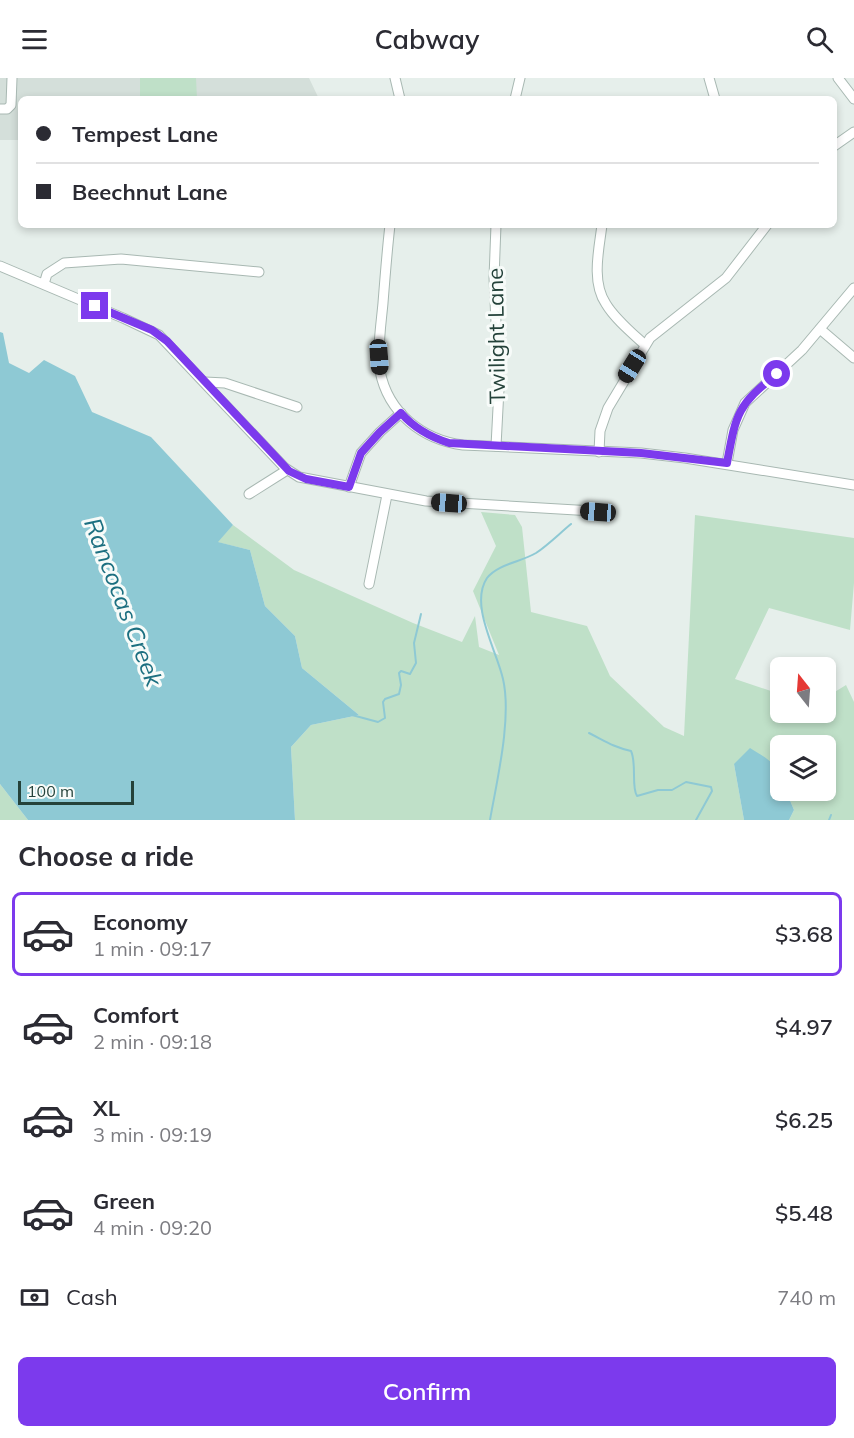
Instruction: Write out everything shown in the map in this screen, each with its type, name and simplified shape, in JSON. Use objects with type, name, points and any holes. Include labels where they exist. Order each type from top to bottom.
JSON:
[{"type":"street","points":[[0,109],[9,108],[11,105],[12,78]]},
{"type":"street","points":[[395,78],[399,96]]},
{"type":"street","points":[[516,96],[520,78]]},
{"type":"street","points":[[709,78],[714,96]]},
{"type":"street","points":[[838,78],[854,99]]},
{"type":"street","points":[[837,144],[854,132]]},
{"type":"street","points":[[390,228],[379,357],[387,394],[412,425],[436,438],[463,445],[651,454],[727,463],[854,485]]},
{"type":"street","name":"Twilight Lane","points":[[496,228],[494,266],[500,379],[496,446]]},
{"type":"street","points":[[602,228],[598,258],[599,286],[602,295],[612,311],[645,345]]},
{"type":"street","points":[[599,452],[600,431],[608,408],[645,345],[663,326],[726,278],[761,228]]},
{"type":"street","points":[[0,256],[3,267],[152,330],[167,341],[287,470],[306,479],[387,495],[462,505],[610,512]]},
{"type":"street","points":[[44,284],[47,274],[63,263],[121,259],[258,272]]},
{"type":"street","points":[[727,463],[734,430],[745,403],[794,358],[854,288]]},
{"type":"street","points":[[820,329],[854,358]]},
{"type":"street","points":[[205,382],[225,383],[297,407]]},
{"type":"street","points":[[349,487],[361,453],[401,413]]},
{"type":"street","points":[[249,494],[287,470]]},
{"type":"street","points":[[369,584],[387,495]]},
{"type":"shaded area","points":[[0,78],[309,78],[318,96],[18,96],[18,140],[0,140]]},
{"type":"green space","points":[[140,78],[196,78],[197,96],[140,96]]},
{"type":"green space","points":[[481,512],[515,515],[522,527],[531,612],[587,626],[610,676],[664,727],[684,736],[695,515],[854,538],[854,583],[850,630],[769,608],[735,679],[770,691],[770,723],[836,723],[836,691],[846,685],[854,702],[854,820],[789,820],[794,810],[790,801],[836,801],[836,735],[770,735],[770,762],[734,764],[744,820],[295,820],[291,747],[311,725],[359,715],[302,668],[295,636],[265,606],[250,550],[217,542],[233,525],[294,570],[413,623],[462,642],[475,616],[479,647],[499,655],[473,591],[496,546]]},
{"type":"green space","points":[[0,784],[28,820],[0,820]]},
{"type":"water","name":"Rancocas Creek","points":[[0,332],[3,333],[9,363],[29,373],[44,360],[75,376],[92,412],[151,437],[233,525],[218,542],[250,550],[265,606],[295,636],[302,668],[359,715],[311,725],[291,747],[295,820],[28,820],[0,784]]},
{"type":"water","points":[[750,748],[770,761],[770,801],[790,801],[794,810],[789,820],[744,820],[734,764]]},
{"type":"waterway","points":[[490,820],[503,749],[506,712],[503,679],[483,614],[482,589],[487,578],[497,569],[536,553],[571,524]]},
{"type":"waterway","points":[[352,715],[378,722],[385,718],[383,702],[399,694],[401,685],[399,673],[401,671],[410,674],[416,663],[414,643],[421,614]]},
{"type":"waterway","points":[[589,733],[614,746],[631,751],[637,796],[658,790],[672,790],[686,782],[711,787],[712,791],[696,820]]},
{"type":"waterway","points":[[829,820],[831,815]]},
{"type":"route","points":[[95,306],[152,330],[167,341],[289,471],[306,479],[349,487],[361,453],[369,442],[401,413],[412,425],[424,433],[449,443],[641,453],[727,463],[740,411],[752,395],[777,374]]}]
